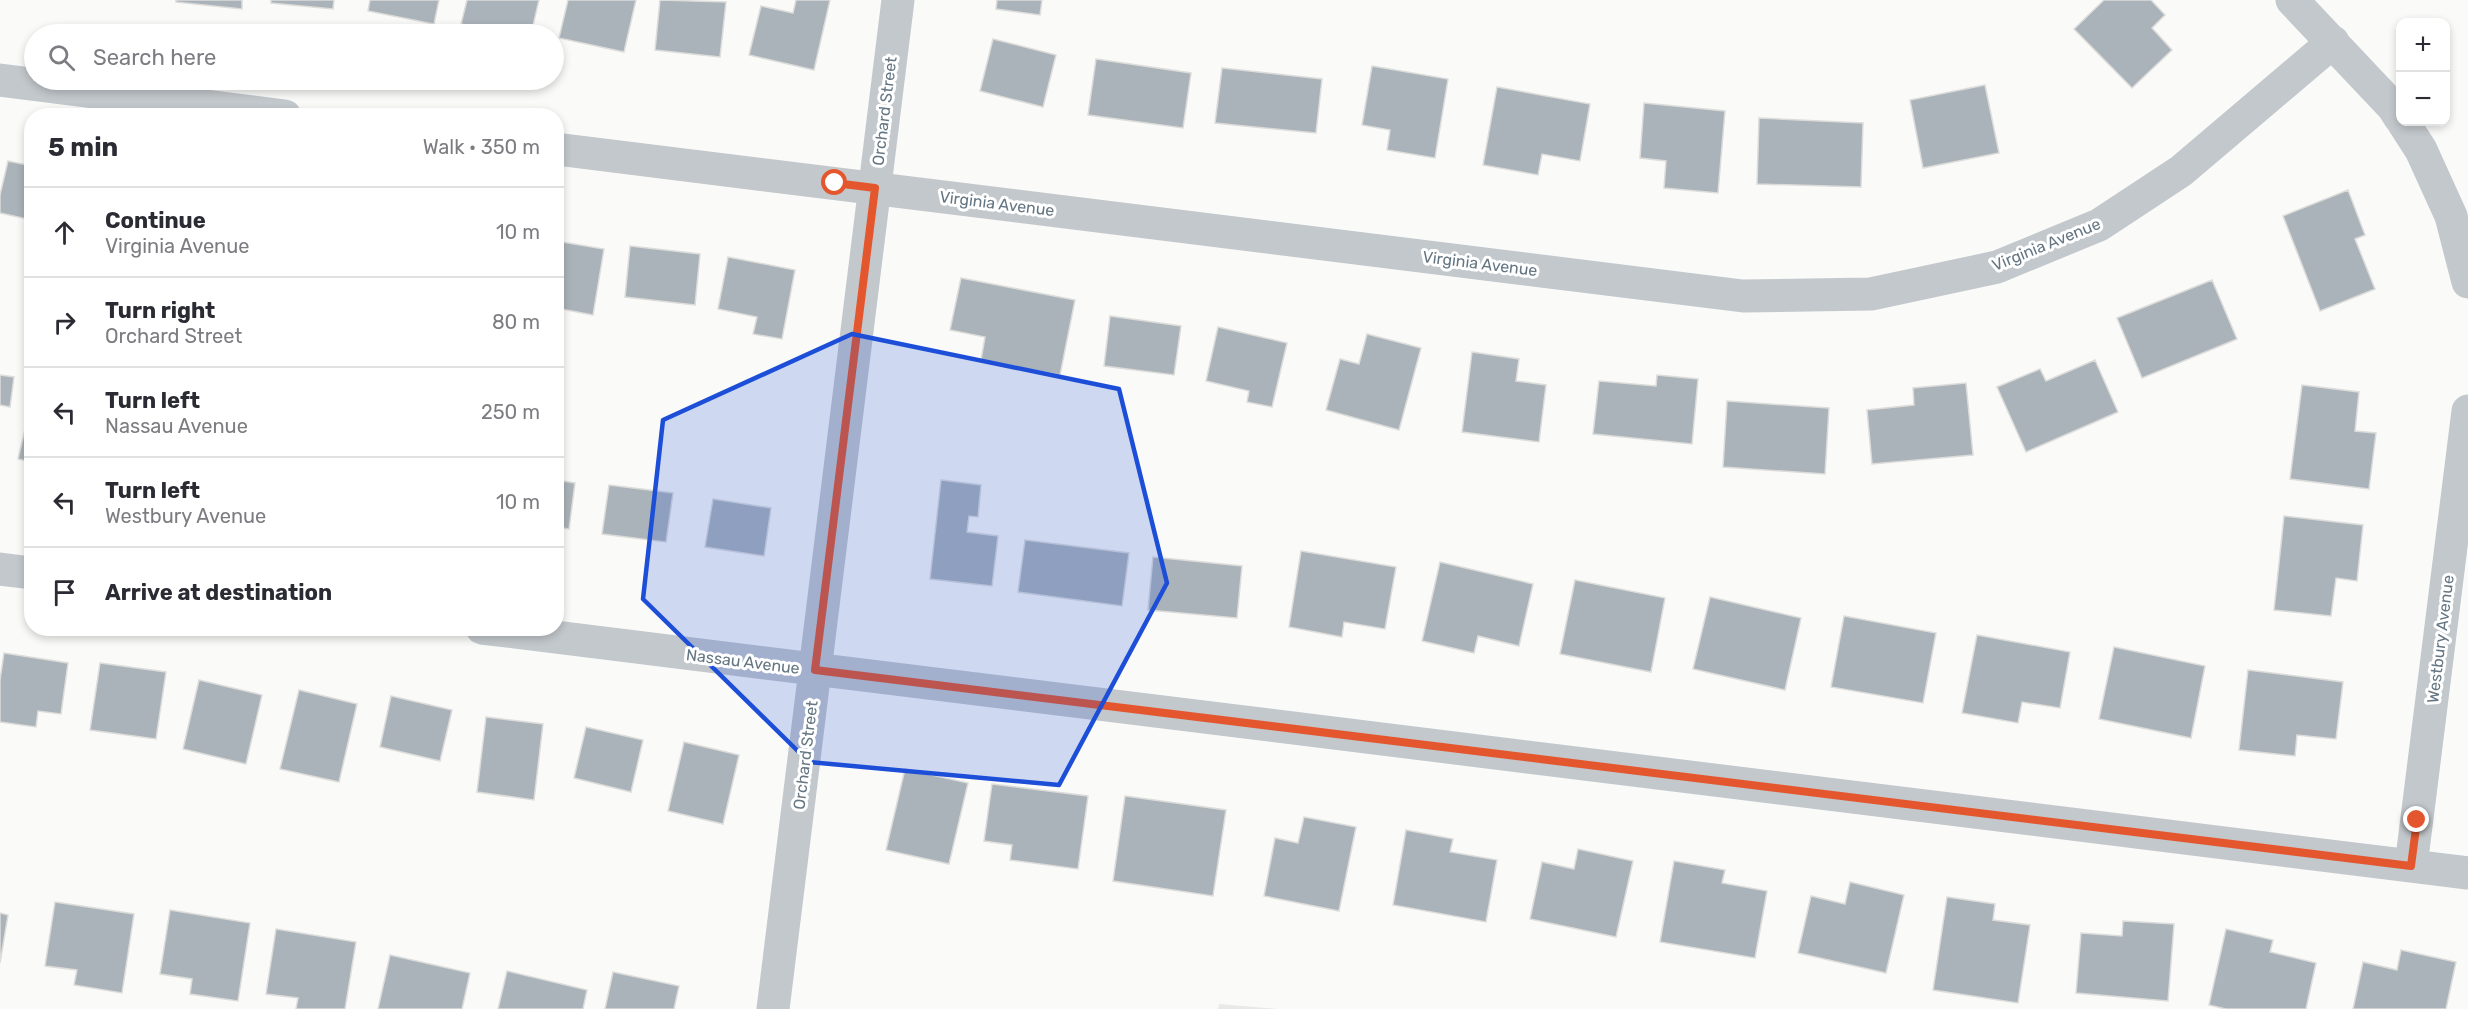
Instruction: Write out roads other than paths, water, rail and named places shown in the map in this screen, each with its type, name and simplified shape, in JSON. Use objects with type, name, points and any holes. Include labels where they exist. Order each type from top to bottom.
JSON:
[{"type":"street","name":"Orchard Street","points":[[773,1009],[898,0]]},
{"type":"street","points":[[2292,0],[2396,111]]},
{"type":"street","name":"Virginia Avenue","points":[[564,150],[1743,296],[1871,294],[1997,267],[2099,225],[2181,171],[2333,42]]},
{"type":"street","points":[[0,80],[24,83]]},
{"type":"street","points":[[79,90],[222,108]]},
{"type":"street","points":[[2406,126],[2421,150],[2451,216],[2468,282]]},
{"type":"street","name":"Westbury Avenue","points":[[2411,866],[2468,411]]},
{"type":"street","points":[[0,569],[24,572]]},
{"type":"street","name":"Nassau Avenue","points":[[545,636],[2468,873]]}]
